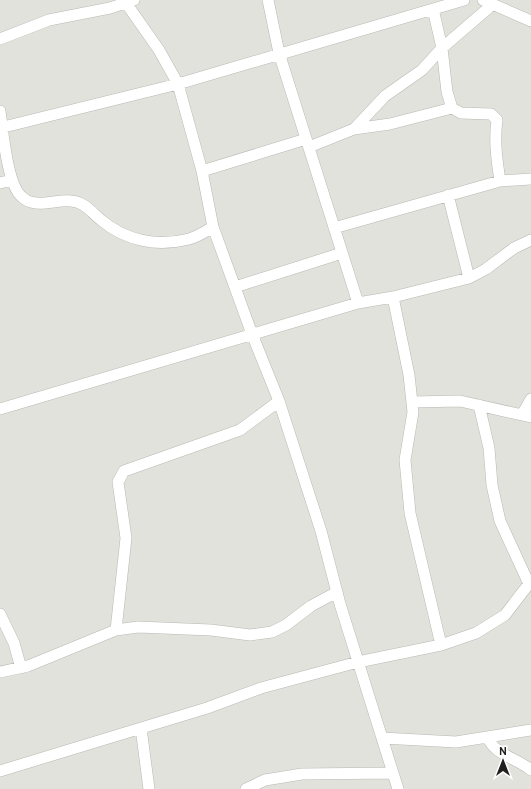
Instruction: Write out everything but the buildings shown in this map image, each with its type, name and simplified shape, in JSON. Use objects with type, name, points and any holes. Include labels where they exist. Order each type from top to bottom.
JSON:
[{"type":"street","points":[[268,0],[279,53],[358,303]]},
{"type":"street","points":[[1,128],[178,84],[279,53],[464,0]]},
{"type":"street","points":[[0,39],[49,20],[109,4],[130,1],[178,84],[202,171],[213,227],[252,334],[279,401],[321,531],[337,592],[398,789]]},
{"type":"street","points":[[354,129],[384,96],[422,70],[488,2],[531,21]]},
{"type":"street","points":[[433,9],[442,48],[447,92],[452,108]]},
{"type":"street","points":[[202,171],[308,143],[354,129],[390,124],[452,108],[461,113],[491,114],[497,120],[496,130],[500,181]]},
{"type":"street","points":[[0,111],[1,128],[12,180],[21,196],[34,203],[71,200],[86,206],[101,220],[128,238],[143,242],[150,243],[190,239],[213,227]]},
{"type":"street","points":[[334,228],[500,181],[531,179]]},
{"type":"street","points":[[0,183],[12,180]]},
{"type":"street","points":[[448,195],[469,278]]},
{"type":"street","points":[[0,409],[358,303],[393,297],[469,278],[486,269],[514,248],[531,240]]},
{"type":"street","points":[[235,287],[342,253]]},
{"type":"street","points":[[393,297],[409,375],[414,412],[405,460],[410,513],[441,645]]},
{"type":"street","points":[[412,402],[460,401],[526,416],[531,399]]},
{"type":"street","points":[[116,630],[126,538],[118,482],[124,472],[240,430],[279,401]]},
{"type":"street","points":[[0,771],[208,708],[261,688],[358,662],[441,645],[476,633],[505,615],[530,582],[500,521],[492,485],[489,448],[479,405]]},
{"type":"street","points":[[0,672],[21,668],[58,655],[116,630],[138,627],[211,630],[250,635],[272,632],[286,625],[311,606],[337,592]]},
{"type":"street","points":[[0,614],[14,643],[21,668]]},
{"type":"street","points":[[141,728],[149,789]]},
{"type":"street","points":[[382,738],[456,742],[531,730]]},
{"type":"street","points":[[488,738],[495,749],[523,763],[531,770]]},
{"type":"street","points":[[246,789],[265,780],[302,774],[393,772]]}]
